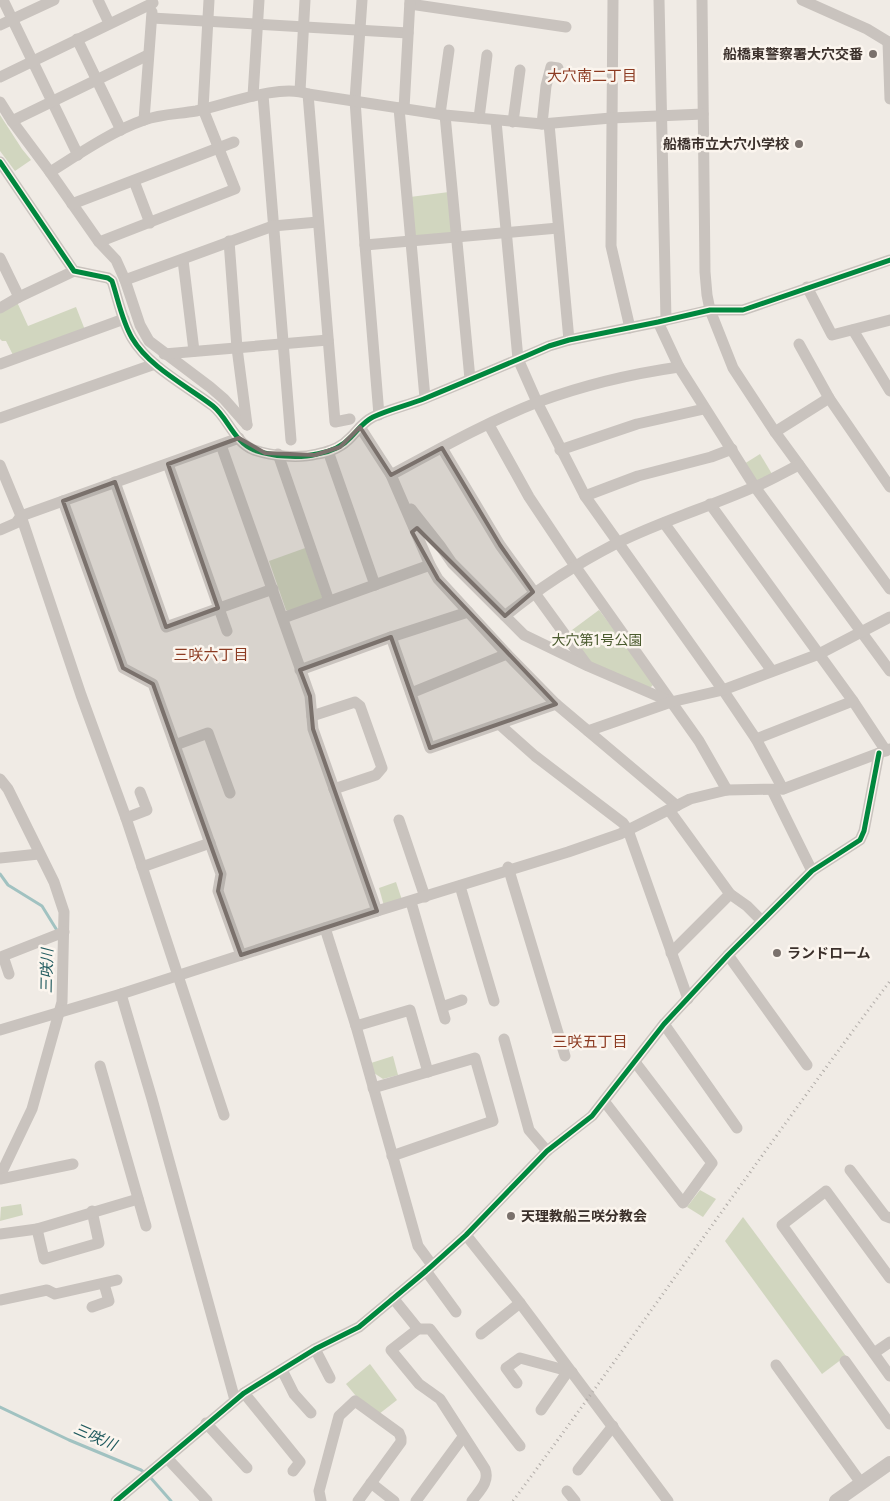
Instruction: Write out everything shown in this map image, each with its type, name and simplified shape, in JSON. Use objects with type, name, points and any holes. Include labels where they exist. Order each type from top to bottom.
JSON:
[{"type":"street","points":[[3,0],[78,155]]},
{"type":"street","points":[[0,25],[54,0]]},
{"type":"street","points":[[98,0],[109,23]]},
{"type":"street","points":[[99,242],[235,189],[203,109],[208,0]]},
{"type":"street","points":[[259,0],[258,96],[273,226],[291,440]]},
{"type":"street","points":[[305,0],[304,92],[318,222],[335,422],[355,423],[379,415],[425,398],[549,346],[569,340],[710,310],[743,310],[890,260]]},
{"type":"street","points":[[362,0],[355,100],[379,415]]},
{"type":"street","points":[[613,0],[611,246],[630,328]]},
{"type":"street","points":[[659,0],[662,321],[679,367],[754,487],[890,671]]},
{"type":"street","points":[[702,0],[705,272],[710,310],[734,368],[775,432],[890,589]]},
{"type":"street","points":[[802,0],[867,29],[889,42],[890,99]]},
{"type":"street","points":[[0,77],[153,2],[144,120]]},
{"type":"street","points":[[425,398],[410,241],[402,109],[410,2],[566,27]]},
{"type":"street","points":[[152,18],[408,33]]},
{"type":"street","points":[[77,39],[121,130]]},
{"type":"street","points":[[449,50],[442,115],[470,379]]},
{"type":"street","points":[[12,121],[148,55]]},
{"type":"street","points":[[478,118],[487,55]]},
{"type":"street","points":[[558,68],[551,67],[546,86],[545,124],[569,340]]},
{"type":"street","points":[[513,122],[520,70]]},
{"type":"street","points":[[50,172],[121,130],[144,120],[258,96],[304,92],[442,115],[545,124],[611,118],[703,114]]},
{"type":"street","points":[[0,102],[99,242],[116,260],[144,334],[164,354],[224,399],[246,425],[237,348],[229,241]]},
{"type":"street","points":[[496,121],[518,359],[560,450],[585,496],[756,739],[812,871]]},
{"type":"street","points":[[72,204],[234,142]]},
{"type":"street","points":[[0,162],[74,271]]},
{"type":"street","points":[[134,181],[150,222]]},
{"type":"street","points":[[125,280],[273,226],[318,222]]},
{"type":"street","points":[[365,245],[558,228]]},
{"type":"street","points":[[0,258],[19,297]]},
{"type":"street","points":[[183,260],[194,351]]},
{"type":"street","points":[[0,308],[74,271],[108,278],[112,281],[131,337],[140,349],[156,364],[214,407],[242,443],[251,449],[265,453],[300,456],[315,455],[340,447],[349,439],[355,423]]},
{"type":"street","points":[[807,287],[832,335],[890,320]]},
{"type":"street","points":[[0,364],[124,319]]},
{"type":"street","points":[[853,330],[890,391]]},
{"type":"street","points":[[164,354],[328,340]]},
{"type":"street","points":[[798,344],[829,398],[890,487]]},
{"type":"street","points":[[0,418],[156,364]]},
{"type":"street","points":[[391,475],[537,402],[584,386],[619,377],[679,367]]},
{"type":"street","points":[[775,432],[829,398]]},
{"type":"street","points":[[560,450],[637,424],[704,409]]},
{"type":"street","points":[[355,423],[391,475],[438,579],[556,704],[673,808],[730,894],[747,906],[762,921]]},
{"type":"street","points":[[489,425],[529,497],[575,566],[700,741],[727,790]]},
{"type":"street","points":[[0,530],[16,523],[21,516],[239,438]]},
{"type":"street","points":[[221,444],[310,696],[313,729],[377,911]]},
{"type":"street","points":[[442,448],[500,545],[588,666]]},
{"type":"street","points":[[585,496],[638,476],[711,457],[732,449]]},
{"type":"street","points":[[328,451],[375,585]]},
{"type":"street","points":[[278,454],[329,601]]},
{"type":"street","points":[[168,464],[227,631]]},
{"type":"street","points":[[0,465],[21,516],[75,678],[126,818],[224,1115]]},
{"type":"street","points":[[505,616],[534,592],[575,566],[618,543],[754,487],[799,465]]},
{"type":"street","points":[[115,482],[166,626],[273,589]]},
{"type":"street","points":[[401,498],[447,554],[452,563],[524,635],[588,666],[671,702]]},
{"type":"street","points":[[63,501],[123,668],[153,684],[221,874],[218,891],[241,955]]},
{"type":"street","points":[[116,1501],[239,1396],[359,1326],[429,1268],[466,1235],[547,1151],[585,1122],[604,1101],[664,1024],[728,955],[812,871],[860,840],[885,751],[853,701],[710,504]]},
{"type":"street","points":[[664,523],[772,671]]},
{"type":"street","points":[[283,618],[375,585],[430,563],[447,554]]},
{"type":"street","points":[[300,670],[468,612]]},
{"type":"street","points":[[588,731],[671,702],[723,690],[819,654],[890,617]]},
{"type":"street","points":[[391,637],[430,748],[556,704]]},
{"type":"street","points":[[411,693],[507,654]]},
{"type":"street","points":[[756,739],[853,701]]},
{"type":"street","points":[[312,716],[355,702],[360,706],[382,768],[376,775],[334,790]]},
{"type":"street","points":[[499,724],[535,756],[623,823],[628,830],[670,953],[688,999]]},
{"type":"street","points":[[175,745],[208,734],[230,793]]},
{"type":"street","points":[[0,1030],[121,994],[509,869],[576,850],[628,830],[690,799],[727,790],[778,789],[885,751]]},
{"type":"street","points":[[0,779],[8,788],[54,882],[64,912],[62,1002],[32,1109],[0,1178]]},
{"type":"street","points":[[126,818],[146,810],[140,792]]},
{"type":"street","points":[[398,820],[425,897]]},
{"type":"street","points":[[142,866],[210,843]]},
{"type":"street","points":[[0,858],[39,854]]},
{"type":"street","points":[[509,869],[566,1056]]},
{"type":"street","points":[[460,886],[494,1001]]},
{"type":"street","points":[[670,953],[730,894]]},
{"type":"street","points":[[411,902],[445,1019]]},
{"type":"street","points":[[325,928],[356,1026],[418,1246],[456,1312]]},
{"type":"street","points":[[9,974],[3,956],[64,932]]},
{"type":"street","points":[[728,955],[808,1065]]},
{"type":"street","points":[[121,994],[239,1396],[300,1462],[293,1471]]},
{"type":"street","points":[[442,1007],[462,1000]]},
{"type":"street","points":[[356,1026],[410,1010],[428,1072]]},
{"type":"street","points":[[664,1024],[737,1128]]},
{"type":"street","points":[[504,1039],[529,1130],[547,1151]]},
{"type":"street","points":[[373,1088],[475,1058],[493,1121],[392,1156]]},
{"type":"street","points":[[604,1101],[683,1203],[712,1163],[635,1062]]},
{"type":"street","points":[[100,1066],[146,1226]]},
{"type":"street","points":[[0,1178],[73,1164]]},
{"type":"street","points":[[850,1170],[885,1216],[890,1218]]},
{"type":"street","points":[[890,1278],[826,1191],[782,1225],[890,1376]]},
{"type":"street","points":[[0,1234],[37,1229],[92,1211],[138,1199]]},
{"type":"street","points":[[37,1229],[44,1258],[99,1243],[92,1211]]},
{"type":"street","points":[[466,1235],[520,1303],[668,1501]]},
{"type":"street","points":[[0,1300],[46,1290],[55,1294],[117,1280]]},
{"type":"street","points":[[92,1307],[109,1301],[104,1284]]},
{"type":"street","points":[[393,1298],[418,1329]]},
{"type":"street","points":[[481,1334],[520,1303]]},
{"type":"street","points":[[472,1501],[487,1481],[486,1469],[440,1399],[419,1384],[391,1350],[418,1329],[430,1329],[520,1446]]},
{"type":"street","points":[[874,1353],[890,1342]]},
{"type":"street","points":[[315,1350],[330,1378]]},
{"type":"street","points":[[517,1383],[506,1368],[520,1358],[570,1372]]},
{"type":"street","points":[[845,1361],[890,1424]]},
{"type":"street","points":[[776,1366],[861,1483]]},
{"type":"street","points":[[282,1370],[294,1394],[312,1413]]},
{"type":"street","points":[[541,1410],[570,1372]]},
{"type":"street","points":[[321,1501],[319,1491],[339,1416],[355,1401],[399,1433],[402,1438],[358,1501]]},
{"type":"street","points":[[206,1423],[248,1468]]},
{"type":"street","points":[[578,1470],[612,1426]]},
{"type":"street","points":[[416,1501],[464,1437]]},
{"type":"street","points":[[167,1458],[207,1501]]},
{"type":"street","points":[[836,1501],[890,1463]]},
{"type":"street","points":[[371,1483],[394,1501]]},
{"type":"street","points":[[567,1491],[575,1501]]},
{"type":"highlighted area","points":[[360,427],[391,475],[442,448],[500,545],[533,592],[505,616],[417,528],[412,532],[438,579],[556,704],[430,748],[391,637],[300,670],[310,696],[313,729],[377,911],[241,955],[218,891],[221,874],[153,684],[123,668],[63,501],[115,482],[166,627],[218,608],[168,464],[239,438],[265,453],[315,455],[340,447]]},
{"type":"green space","points":[[0,115],[31,160],[15,171],[0,151]]},
{"type":"green space","points":[[449,192],[452,231],[449,235],[413,235],[410,197]]},
{"type":"green space","points":[[17,302],[28,326],[76,307],[85,330],[13,355],[6,341],[0,339],[0,313]]},
{"type":"green space","points":[[760,454],[772,474],[758,481],[752,477],[744,464]]},
{"type":"green space","points":[[308,547],[323,600],[290,612],[286,610],[269,561]]},
{"type":"green space","name":"大穴第1号公園","points":[[599,610],[655,683],[650,688],[589,662],[568,633]]},
{"type":"green space","points":[[396,882],[402,900],[384,906],[379,888]]},
{"type":"green space","points":[[393,1056],[398,1075],[383,1079],[374,1073],[371,1063]]},
{"type":"green space","points":[[700,1190],[716,1199],[703,1217],[687,1207]]},
{"type":"green space","points":[[21,1204],[23,1215],[0,1221],[1,1207]]},
{"type":"green space","points":[[743,1217],[846,1356],[822,1374],[725,1241]]},
{"type":"green space","points":[[370,1364],[397,1400],[379,1414],[356,1396],[346,1384]]},
{"type":"waterway","name":"三咲川","points":[[0,874],[8,885],[42,906],[58,932]]},
{"type":"waterway","name":"三咲川","points":[[0,1407],[145,1473]]},
{"type":"waterway","name":"三咲川","points":[[150,1477],[171,1501]]},
{"type":"railway","points":[[513,1501],[890,981]]},
{"type":"cycle path","points":[[0,162],[74,271],[108,278],[112,281],[123,317],[132,338],[148,358],[213,406],[236,436],[247,446],[269,454],[293,457],[310,456],[331,450],[344,444],[363,424],[373,417],[426,398],[549,346],[710,310],[743,310],[890,260]]},
{"type":"cycle path","points":[[116,1501],[244,1393],[315,1349],[359,1327],[466,1235],[547,1151],[592,1116],[664,1024],[728,955],[812,871],[860,840],[864,831],[879,753]]},
{"type":"place","name":"船橋東警察署大穴交番","points":[[873,54]]},
{"type":"place","name":"船橋市立大穴小学校","points":[[799,144]]},
{"type":"place","name":"ランドローム","points":[[777,953]]},
{"type":"place","name":"天理教船三咲分教会","points":[[511,1216]]},
{"type":"district","name":"大穴南二丁目","points":[[592,76]]},
{"type":"district","name":"三咲六丁目","points":[[211,655]]},
{"type":"district","name":"三咲五丁目","points":[[590,1042]]}]
